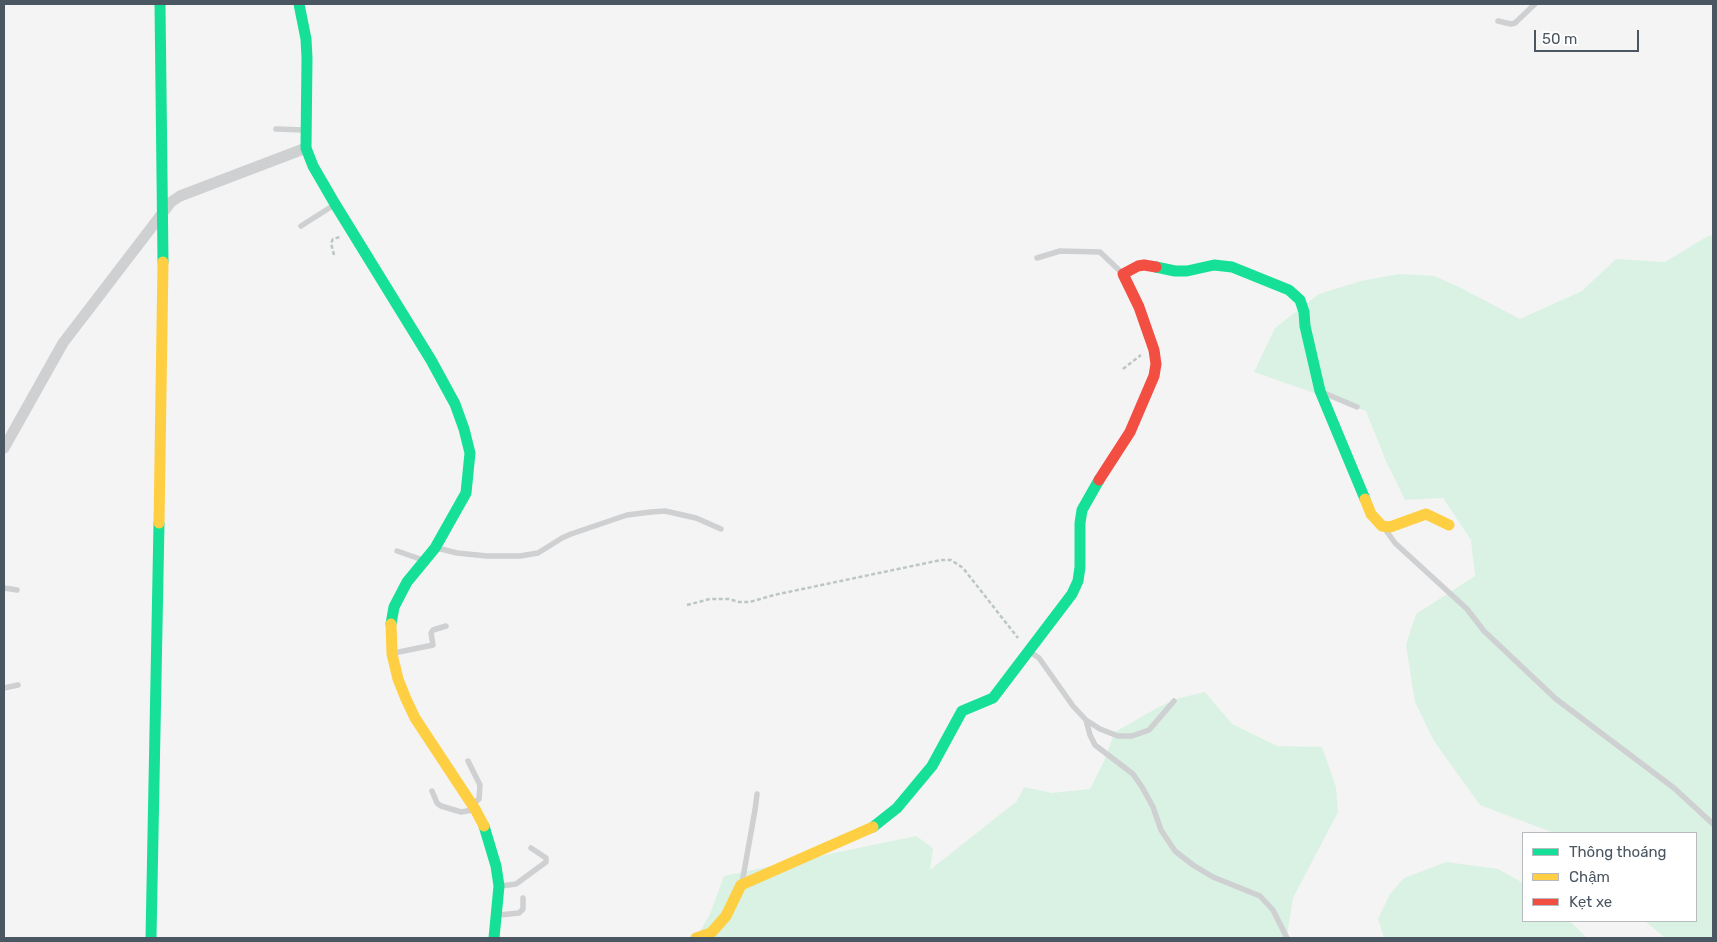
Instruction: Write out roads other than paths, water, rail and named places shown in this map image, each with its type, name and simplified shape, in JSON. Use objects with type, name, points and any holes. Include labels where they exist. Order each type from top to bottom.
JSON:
[{"type":"street","points":[[151,938],[162,308],[160,4]]},
{"type":"street","points":[[299,4],[306,40],[307,58],[306,148],[313,166],[431,360],[455,404],[470,453],[466,493],[434,548],[407,582],[394,607],[390,630],[392,654],[398,679],[415,718],[474,806],[487,832],[499,886],[494,938]]},
{"type":"street","points":[[4,448],[64,343],[171,202],[180,196],[306,148]]},
{"type":"street","points":[[696,938],[711,932],[726,916],[741,885],[869,830],[897,808],[932,766],[962,711],[993,698],[1072,594],[1078,581],[1080,567],[1080,523],[1082,510],[1088,497],[1130,432],[1154,376],[1156,364],[1154,350],[1139,308],[1123,274],[1144,265],[1175,271],[1187,271],[1214,265],[1232,267],[1289,290],[1300,300],[1320,391],[1371,514],[1382,526],[1390,527],[1426,514],[1449,525]]},
{"type":"lane","points":[[1498,21],[1515,23],[1534,4]]},
{"type":"lane","points":[[276,129],[306,130]]},
{"type":"lane","points":[[301,226],[336,204]]},
{"type":"lane","points":[[1037,258],[1060,251],[1100,252],[1123,274]]},
{"type":"lane","points":[[1320,391],[1357,407]]},
{"type":"lane","points":[[434,548],[457,553],[487,556],[520,556],[538,553],[571,534],[628,515],[651,512],[666,512],[696,518],[721,529]]},
{"type":"lane","points":[[1382,526],[1395,542],[1467,609],[1484,631],[1556,699],[1674,788],[1713,824]]},
{"type":"lane","points":[[397,551],[424,560]]},
{"type":"lane","points":[[4,588],[17,590]]},
{"type":"lane","points":[[392,654],[433,645],[431,633],[433,630],[446,626]]},
{"type":"lane","points":[[1028,650],[1039,658],[1073,706],[1086,720],[1100,730],[1118,736],[1132,736],[1149,730],[1174,701]]},
{"type":"lane","points":[[4,688],[18,685]]},
{"type":"lane","points":[[1086,720],[1095,745],[1133,774],[1142,787],[1153,807],[1161,830],[1175,851],[1213,877],[1260,896],[1273,910],[1287,938]]},
{"type":"lane","points":[[432,791],[437,803],[441,806],[460,812],[468,812],[479,799],[480,785],[468,761]]},
{"type":"lane","points":[[741,885],[757,794]]},
{"type":"lane","points":[[499,886],[516,884],[546,862],[546,858],[532,848]]},
{"type":"lane","points":[[497,915],[519,913],[524,909],[523,898]]}]
